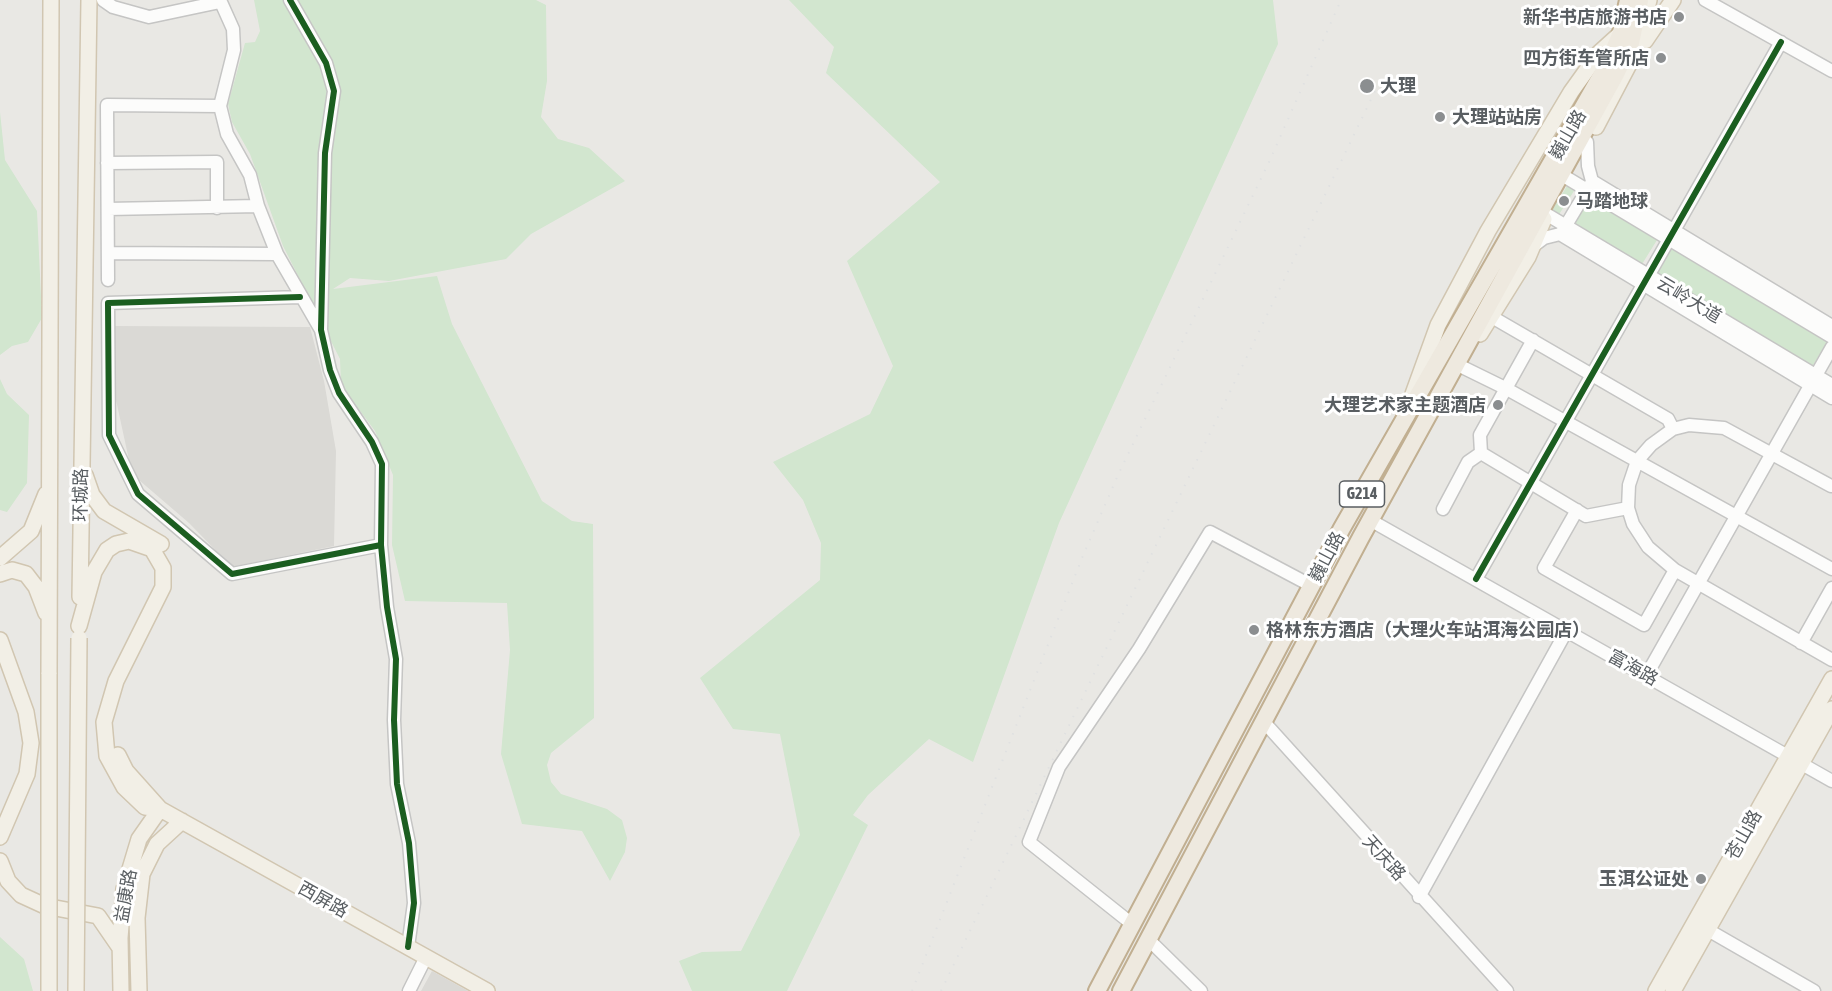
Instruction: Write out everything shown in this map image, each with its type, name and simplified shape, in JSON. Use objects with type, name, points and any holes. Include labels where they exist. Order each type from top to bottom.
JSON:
[{"type":"highway","name":"巍山路","points":[[1097,991],[1312,586],[1404,420],[1591,95],[1621,33],[1628,0]]},
{"type":"highway","name":"巍山路","points":[[1121,991],[1370,520],[1625,57],[1633,35],[1640,0]]},
{"type":"highway","points":[[1132,924],[1149,940]]},
{"type":"main road","name":"环城路","points":[[49,991],[52,462],[51,0]]},
{"type":"main road","name":"环城路","points":[[76,991],[89,0]]},
{"type":"main road","points":[[1624,77],[1640,41],[1649,0]]},
{"type":"main road","points":[[1455,364],[1492,317],[1532,247],[1546,214],[1624,77],[1656,22],[1673,0]]},
{"type":"main road","points":[[82,460],[90,490],[100,508],[115,519],[156,540],[166,550],[173,569],[171,593],[123,688],[113,731],[115,747],[123,766],[160,809]]},
{"type":"main road","points":[[0,558],[22,541],[34,526],[43,507],[52,462]]},
{"type":"main road","name":"西屏路","points":[[79,632],[94,572],[107,550],[116,544],[129,541],[144,544],[152,549],[163,568],[163,587],[116,681],[107,705],[104,733],[107,756],[121,782],[145,807],[160,809],[487,991]]},
{"type":"main road","points":[[0,574],[15,570],[29,577],[39,594],[50,628]]},
{"type":"main road","points":[[0,640],[28,721],[31,752],[27,774],[0,837]]},
{"type":"main road","points":[[0,669],[16,715],[21,743],[17,772],[0,809]]},
{"type":"main road","name":"苍山路","points":[[1673,991],[1708,930],[1795,760],[1832,679]]},
{"type":"main road","name":"苍山路","points":[[1656,991],[1795,760],[1832,710]]},
{"type":"main road","name":"益康路","points":[[121,991],[120,948],[123,894],[139,839],[160,809]]},
{"type":"main road","name":"益康路","points":[[139,991],[137,918],[142,874],[157,844],[182,821]]},
{"type":"main road","points":[[0,861],[8,881],[27,899],[45,906],[98,916],[120,948]]},
{"type":"main road","points":[[0,886],[19,905],[42,916],[68,919],[98,916],[123,894]]},
{"type":"street","points":[[103,0],[113,7],[149,17],[220,1],[233,30],[234,50],[219,106],[227,134],[250,176],[258,206],[277,254],[321,330]]},
{"type":"street","points":[[290,0],[326,63],[334,92],[325,153],[321,330],[330,370],[339,393],[372,442],[381,464],[381,545],[387,607],[396,659],[397,784],[409,843],[414,903],[408,947]]},
{"type":"street","points":[[1705,0],[1832,71]]},
{"type":"street","points":[[1476,579],[1781,42]]},
{"type":"street","points":[[108,280],[107,105],[219,106]]},
{"type":"street","points":[[1532,247],[1544,238],[1563,230],[1589,186],[1587,142]]},
{"type":"street","points":[[107,163],[217,162],[217,208]]},
{"type":"street","points":[[1567,178],[1589,186],[1832,326]]},
{"type":"street","points":[[108,209],[258,206]]},
{"type":"street","name":"云岭大道","points":[[1546,214],[1563,230],[1646,280],[1813,380],[1832,386]]},
{"type":"street","points":[[1672,235],[1832,337]]},
{"type":"street","points":[[108,253],[277,254]]},
{"type":"street","points":[[300,297],[108,303],[108,435],[138,494],[232,574],[381,545]]},
{"type":"street","points":[[1492,317],[1668,419],[1673,429]]},
{"type":"street","points":[[1481,453],[1480,435],[1533,340]]},
{"type":"street","points":[[1646,676],[1832,347]]},
{"type":"street","points":[[1455,364],[1505,388],[1832,569]]},
{"type":"street","points":[[1813,380],[1832,398]]},
{"type":"street","points":[[1831,486],[1773,452],[1724,428],[1705,424],[1673,429],[1652,445],[1637,461],[1629,485],[1628,508],[1639,535],[1648,547],[1675,570],[1832,660]]},
{"type":"street","points":[[1481,453],[1586,516],[1628,508]]},
{"type":"street","points":[[1443,509],[1468,462],[1481,453]]},
{"type":"street","points":[[1577,510],[1544,568],[1644,625],[1675,570]]},
{"type":"street","name":"富海路","points":[[1370,520],[1832,781]]},
{"type":"street","points":[[1132,924],[1029,842],[1059,767],[1139,649],[1210,532],[1312,586]]},
{"type":"street","points":[[1802,643],[1832,588]]},
{"type":"street","points":[[1419,897],[1567,630]]},
{"type":"street","name":"天庆路","points":[[1264,722],[1419,897],[1507,991]]},
{"type":"street","points":[[1708,930],[1814,991]]},
{"type":"street","points":[[1149,940],[1201,991]]},
{"type":"street","points":[[409,991],[426,957]]},
{"type":"shaded area","points":[[112,326],[310,327],[324,381],[336,451],[334,546],[232,567],[189,523],[132,474],[116,400]]},
{"type":"shaded area","points":[[432,971],[468,991],[421,991]]},
{"type":"green space","points":[[254,0],[536,0],[546,5],[547,81],[541,117],[558,139],[589,148],[625,181],[531,234],[506,259],[389,281],[350,278],[333,289],[437,276],[452,324],[542,501],[572,521],[593,524],[594,718],[551,753],[547,765],[551,782],[561,794],[607,809],[622,820],[627,838],[625,852],[610,881],[582,831],[522,824],[501,754],[510,650],[507,603],[405,601],[392,545],[393,475],[375,431],[341,385],[340,359],[283,246],[250,154],[232,122],[228,104],[245,43],[255,42],[260,31]]},
{"type":"green space","points":[[789,0],[1273,0],[1278,44],[1059,523],[973,762],[929,739],[868,795],[853,815],[868,825],[787,991],[692,991],[679,961],[702,952],[741,951],[800,835],[780,734],[733,729],[700,678],[820,580],[821,543],[803,500],[773,462],[870,414],[893,366],[847,261],[940,182],[826,73],[834,47]]},
{"type":"green space","points":[[0,112],[5,160],[37,211],[42,318],[28,342],[12,346],[0,355]]},
{"type":"green space","points":[[1567,186],[1574,191],[1558,216],[1551,212]]},
{"type":"green space","points":[[1588,197],[1657,240],[1639,269],[1570,226]]},
{"type":"green space","points":[[1671,247],[1827,342],[1809,372],[1653,276]]},
{"type":"green space","points":[[0,379],[7,394],[29,415],[27,483],[7,512],[0,510]]},
{"type":"green space","points":[[0,937],[24,959],[33,991],[0,991]]},
{"type":"railway","points":[[912,991],[1082,558],[1118,475],[1269,162],[1341,0]]},
{"type":"railway","points":[[941,991],[1376,89]]},
{"type":"cycle path","points":[[290,0],[326,63],[334,91],[325,153],[321,330],[330,370],[339,393],[372,442],[382,464],[381,545],[387,607],[396,659],[394,720],[397,784],[409,843],[414,903],[408,947]]},
{"type":"cycle path","points":[[1476,579],[1781,42]]},
{"type":"cycle path","points":[[300,297],[108,303],[109,435],[138,494],[232,574],[381,545]]},
{"type":"place","name":"新华书店旅游书店","points":[[1679,17]]},
{"type":"place","name":"四方街车管所店","points":[[1661,58]]},
{"type":"place","name":"大理","points":[[1367,86]]},
{"type":"place","name":"大理站站房","points":[[1440,117]]},
{"type":"place","name":"马踏地球","points":[[1564,201]]},
{"type":"place","name":"大理艺术家主题酒店","points":[[1498,405]]},
{"type":"place","name":"格林东方酒店（大理火车站洱海公园店）","points":[[1254,630]]},
{"type":"place","name":"玉洱公证处","points":[[1701,879]]}]
